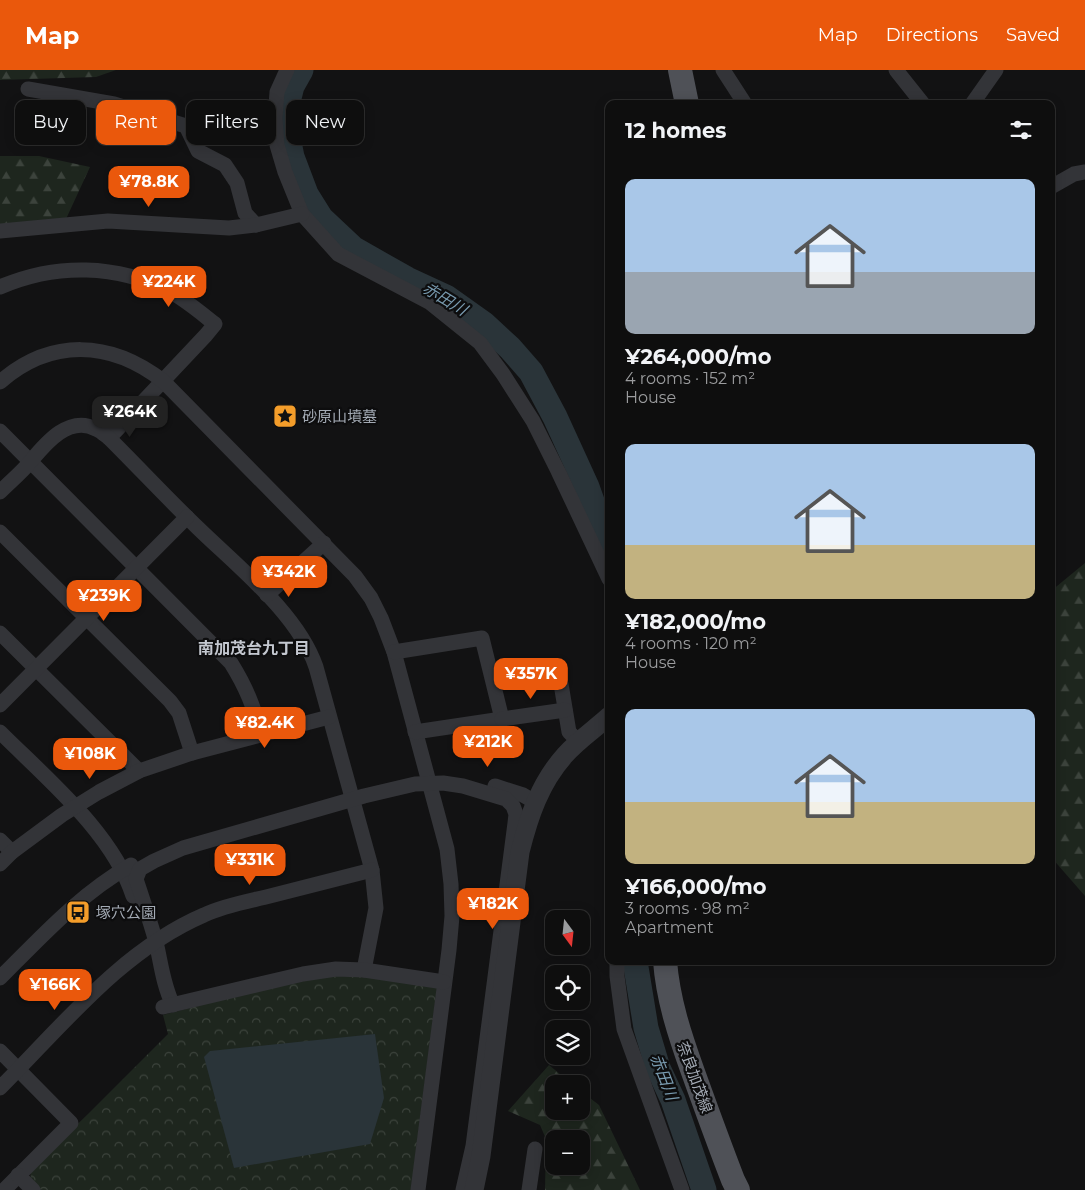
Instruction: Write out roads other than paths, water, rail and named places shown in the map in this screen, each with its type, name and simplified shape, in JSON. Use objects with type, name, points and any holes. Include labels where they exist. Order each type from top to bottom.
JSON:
[{"type":"main road","points":[[680,70],[686,100]]},
{"type":"main road","name":"奈良加茂線","points":[[665,965],[669,997],[679,1033],[738,1190]]},
{"type":"street","points":[[287,70],[277,92],[275,119],[277,145],[285,172],[302,214],[338,254],[429,302],[480,344],[503,374],[533,421],[605,571]]},
{"type":"street","points":[[723,70],[742,100]]},
{"type":"street","points":[[896,70],[920,100]]},
{"type":"street","points":[[975,100],[996,70]]},
{"type":"street","points":[[28,89],[114,104],[186,126],[198,151],[226,165],[237,183],[244,213],[256,225]]},
{"type":"street","points":[[1055,185],[1074,174],[1085,172]]},
{"type":"street","points":[[0,231],[108,221],[229,228],[256,225],[302,214]]},
{"type":"street","points":[[0,287],[32,275],[50,271],[104,270],[140,278],[172,293],[215,324],[206,336],[109,438]]},
{"type":"street","points":[[0,382],[13,372],[40,357],[55,352],[85,350],[126,358],[153,373],[355,576],[381,618],[394,652],[447,849],[451,884],[452,916],[418,1190]]},
{"type":"street","points":[[0,492],[30,462],[37,452],[55,436],[75,426],[96,429],[109,438],[187,518],[267,595],[294,626],[311,654],[372,870],[376,908],[364,970]]},
{"type":"street","points":[[0,431],[231,663],[244,684],[262,734]]},
{"type":"street","points":[[0,705],[187,518]]},
{"type":"street","points":[[0,532],[170,700],[179,713],[192,753]]},
{"type":"street","points":[[267,595],[324,543]]},
{"type":"street","points":[[0,633],[139,771]]},
{"type":"street","points":[[394,652],[482,638],[502,719]]},
{"type":"street","points":[[562,684],[564,710],[569,732],[579,742]]},
{"type":"street","points":[[415,732],[564,710]]},
{"type":"street","points":[[0,864],[12,852],[75,807],[139,771],[192,753],[329,717]]},
{"type":"street","points":[[474,1190],[481,1156],[520,852],[535,802],[543,785],[556,765],[605,719]]},
{"type":"street","points":[[0,732],[84,816],[115,856],[130,886],[151,943]]},
{"type":"street","points":[[0,978],[70,908],[92,890],[151,854],[196,836],[351,796],[428,779],[453,776],[476,780],[524,795],[535,802]]},
{"type":"street","points":[[428,779],[464,786],[506,799],[516,814],[473,1146],[463,1190]]},
{"type":"street","points":[[351,796],[191,846],[154,861],[140,869],[136,879],[151,943],[163,1008],[303,974],[336,970],[364,970],[444,982]]},
{"type":"street","points":[[0,840],[12,852]]},
{"type":"street","points":[[0,1088],[99,988],[151,943],[180,926],[223,908],[372,870]]},
{"type":"street","points":[[617,965],[616,976],[624,1029],[682,1190]]},
{"type":"street","points":[[0,1051],[71,1123],[4,1190]]},
{"type":"street","points":[[528,1190],[536,1149]]},
{"type":"street","points":[[18,1175],[33,1190]]},
{"type":"waterway","name":"赤田川","points":[[301,70],[292,86],[288,102],[286,118],[288,137],[292,157],[306,194],[321,218],[354,249],[407,279],[446,297],[484,324],[510,348],[531,372],[555,417],[587,487],[605,538]]},
{"type":"waterway","name":"赤田川","points":[[636,965],[646,1028],[658,1068],[673,1100],[704,1190]]},
{"type":"place","name":"砂原山墳墓","points":[[285,416]]},
{"type":"place","name":"塚穴公園","points":[[78,912]]},
{"type":"district","name":"南加茂台九丁目","points":[[254,648]]}]
